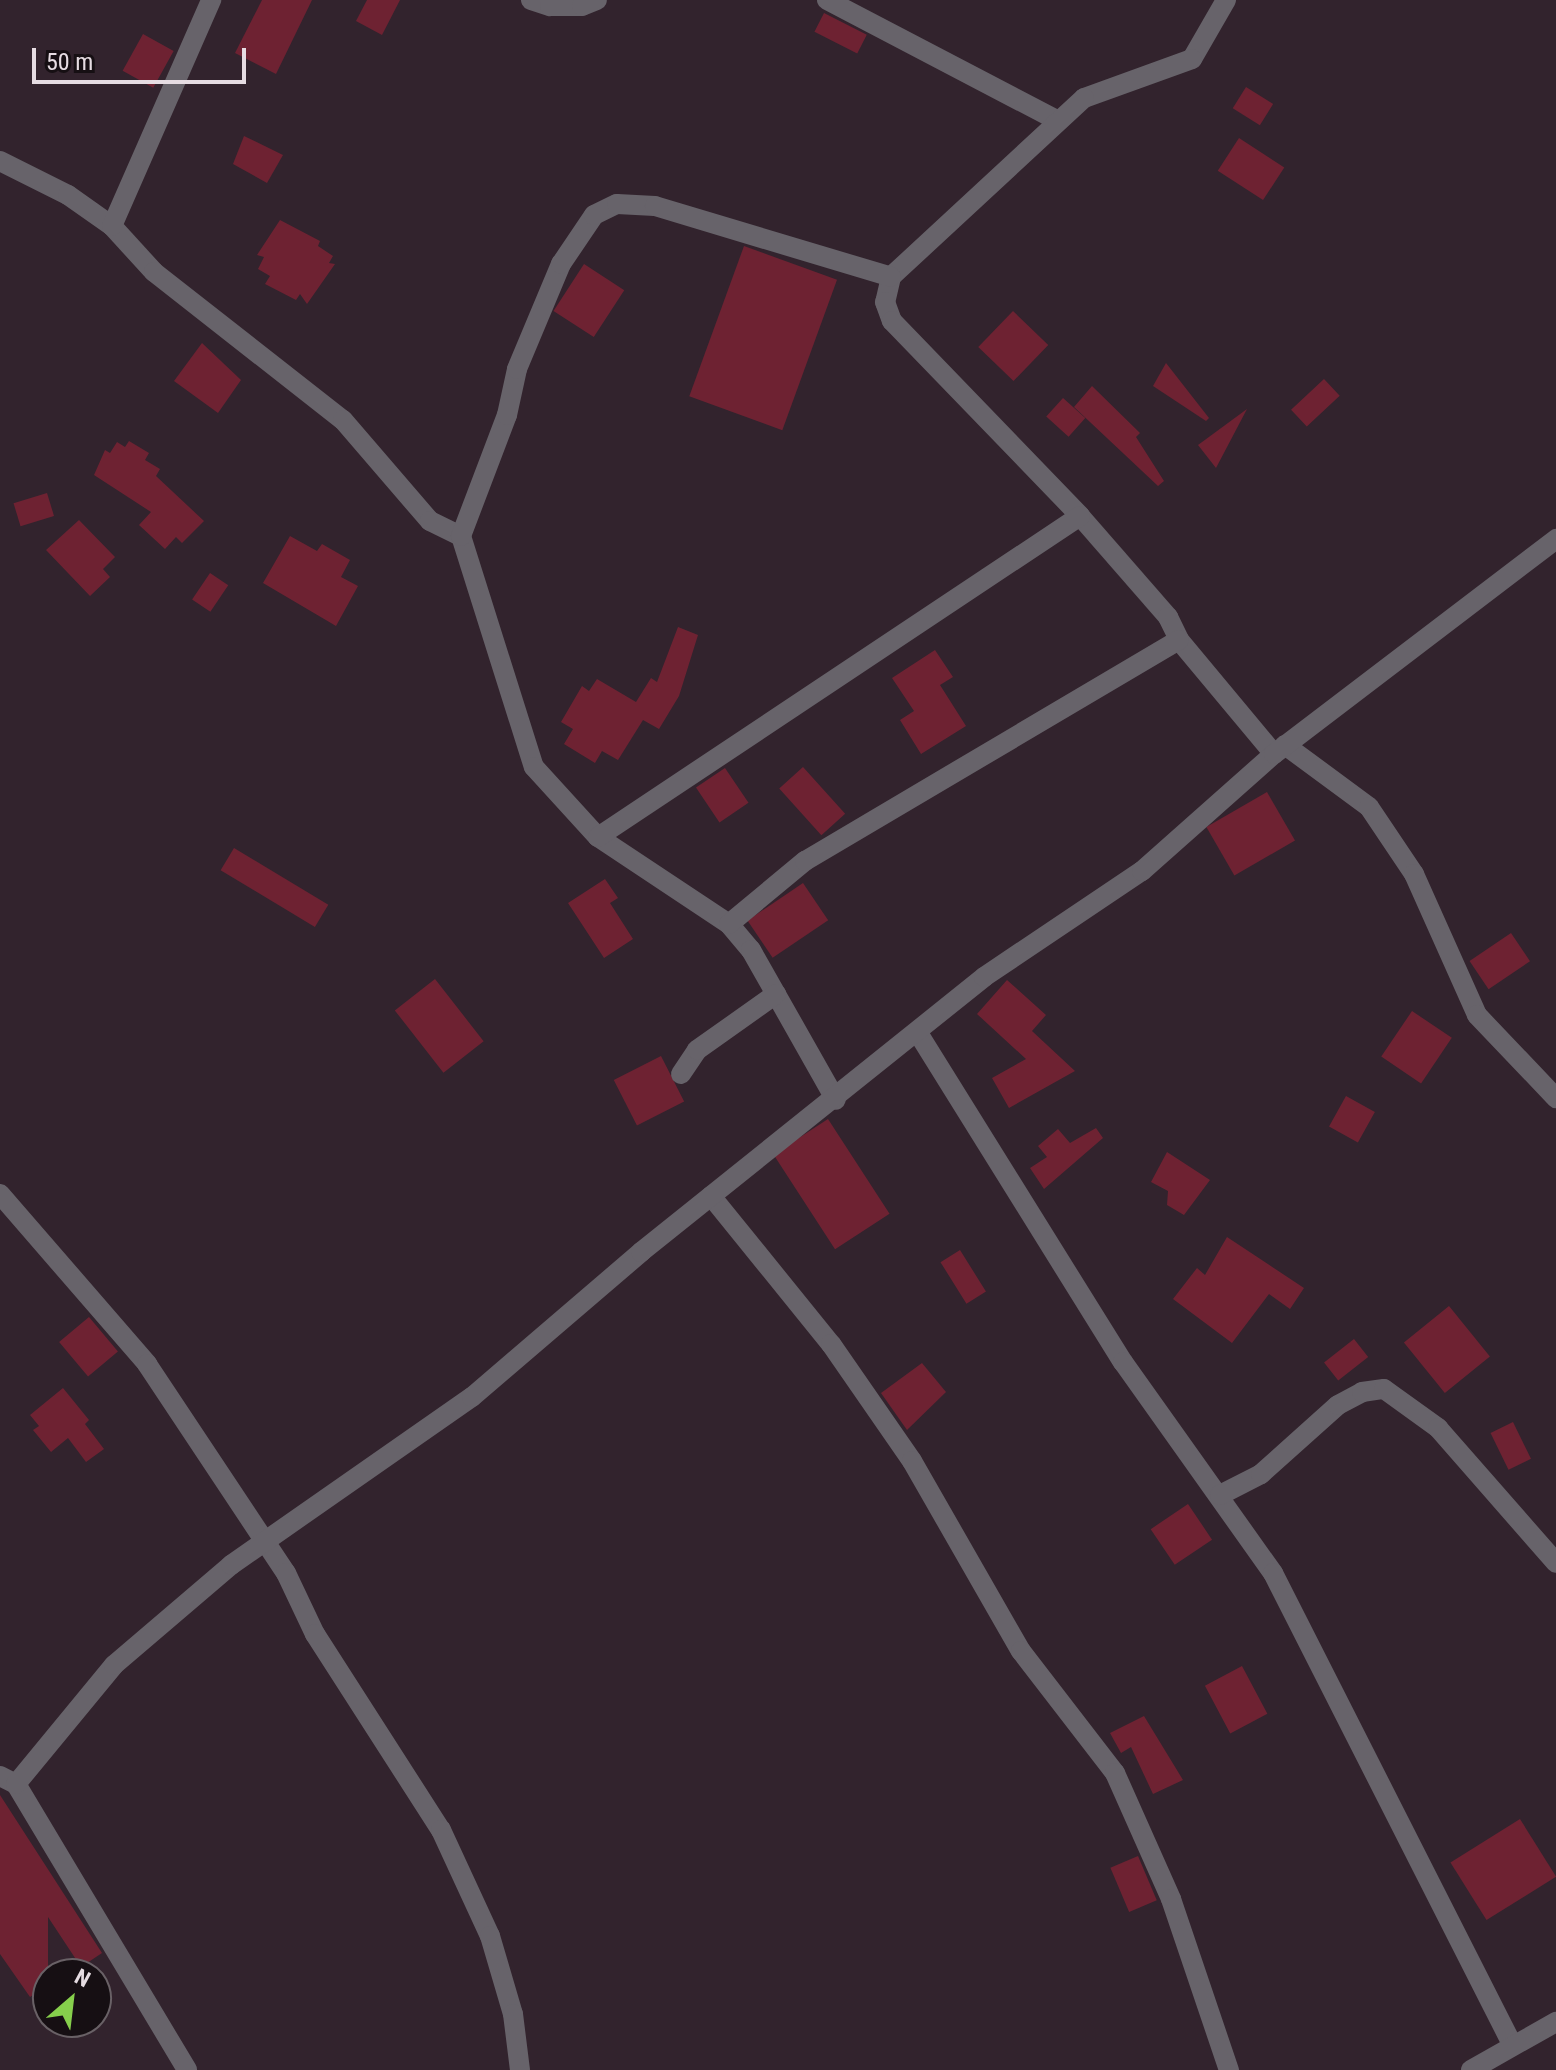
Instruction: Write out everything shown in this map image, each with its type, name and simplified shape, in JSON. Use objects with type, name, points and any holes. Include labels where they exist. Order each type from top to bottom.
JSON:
[{"type":"street","points":[[112,226],[211,0]]},
{"type":"street","points":[[531,0],[550,6],[582,6],[597,0]]},
{"type":"street","points":[[827,0],[1058,121]]},
{"type":"street","points":[[1226,0],[1192,59],[1084,98],[891,277],[885,302],[892,321],[1080,516],[1168,617],[1179,640],[1279,750],[1369,807],[1414,874],[1477,1015],[1556,1098]]},
{"type":"street","points":[[0,161],[68,195],[112,226],[154,272],[343,420],[430,521],[461,536]]},
{"type":"street","points":[[836,1100],[776,994],[729,924],[598,837],[534,767],[461,536],[507,415],[517,369],[561,264],[594,215],[617,204],[655,206],[891,277]]},
{"type":"street","points":[[598,837],[1080,516]]},
{"type":"street","points":[[187,2070],[8,1780],[114,1665],[265,1542],[472,1397],[711,1196],[836,1100],[984,977],[1142,871],[1279,750],[1556,539]]},
{"type":"street","points":[[729,924],[805,861],[1179,640]]},
{"type":"street","points":[[681,1074],[697,1050],[776,994]]},
{"type":"street","points":[[918,1033],[1123,1362],[1273,1573],[1513,2046]]},
{"type":"street","points":[[0,1194],[147,1364],[265,1542],[315,1634],[441,1830],[490,1936],[513,2014],[520,2070]]},
{"type":"street","points":[[711,1196],[831,1344],[912,1461],[1021,1651],[1115,1773],[1151,1847],[1229,2070]]},
{"type":"street","points":[[1220,1495],[1261,1474],[1338,1405],[1362,1392],[1384,1389],[1438,1428],[1556,1563]]},
{"type":"street","points":[[1471,2070],[1556,2022]]},
{"type":"building","points":[[262,0],[312,0],[276,74],[235,53]]},
{"type":"building","points":[[367,0],[400,0],[382,35],[356,21]]},
{"type":"building","points":[[824,13],[867,35],[857,54],[814,32]]},
{"type":"building","points":[[143,34],[174,51],[153,88],[123,71]]},
{"type":"building","points":[[1246,87],[1273,104],[1260,125],[1233,108]]},
{"type":"building","points":[[244,136],[283,155],[267,183],[233,164]]},
{"type":"building","points":[[1239,138],[1284,167],[1263,200],[1218,171]]},
{"type":"building","points":[[280,220],[320,241],[318,246],[333,256],[329,263],[335,264],[307,304],[300,294],[296,300],[265,284],[270,276],[258,269],[264,257],[257,255]]},
{"type":"building","points":[[744,246],[837,280],[782,430],[689,396]]},
{"type":"building","points":[[584,264],[624,290],[594,337],[554,311]]},
{"type":"building","points":[[1013,311],[1048,345],[1014,381],[978,347]]},
{"type":"building","points":[[202,343],[241,380],[218,413],[174,381]]},
{"type":"building","points":[[1166,363],[1209,418],[1206,421],[1153,386]]},
{"type":"building","points":[[1324,379],[1340,396],[1307,427],[1291,410]]},
{"type":"building","points":[[1092,386],[1140,433],[1136,437],[1164,481],[1158,486],[1074,407]]},
{"type":"building","points":[[1063,398],[1085,418],[1069,437],[1046,417]]},
{"type":"building","points":[[1247,409],[1216,468],[1198,445]]},
{"type":"building","points":[[129,441],[149,453],[145,460],[160,469],[156,476],[204,521],[182,543],[176,537],[165,549],[139,525],[151,512],[94,475],[105,450],[110,453],[117,442],[125,447]]},
{"type":"building","points":[[47,493],[54,516],[21,526],[14,503]]},
{"type":"building","points":[[79,520],[115,557],[103,569],[110,577],[90,596],[46,550]]},
{"type":"building","points":[[290,536],[317,551],[322,544],[350,560],[341,577],[358,586],[336,626],[263,583]]},
{"type":"building","points":[[210,573],[228,585],[210,612],[192,600]]},
{"type":"building","points":[[678,627],[698,635],[679,696],[659,729],[643,720],[618,760],[602,751],[595,763],[564,744],[573,729],[561,722],[582,686],[589,691],[597,679],[636,702],[651,678],[657,682]]},
{"type":"building","points":[[935,650],[953,677],[940,685],[966,726],[921,754],[900,720],[914,711],[892,678]]},
{"type":"building","points":[[803,767],[845,814],[821,835],[779,788]]},
{"type":"building","points":[[725,768],[748,803],[719,822],[696,788]]},
{"type":"building","points":[[1267,792],[1295,840],[1234,875],[1206,827]]},
{"type":"building","points":[[234,848],[328,905],[315,927],[221,870]]},
{"type":"building","points":[[605,879],[618,898],[610,903],[633,939],[604,958],[568,903]]},
{"type":"building","points":[[803,883],[828,920],[773,958],[747,920]]},
{"type":"building","points":[[1511,933],[1530,961],[1489,989],[1470,961]]},
{"type":"building","points":[[435,979],[484,1041],[443,1073],[395,1010]]},
{"type":"building","points":[[1007,980],[1046,1015],[1032,1031],[1075,1071],[1009,1108],[992,1078],[1026,1059],[977,1014]]},
{"type":"building","points":[[1412,1011],[1452,1038],[1421,1083],[1381,1057]]},
{"type":"building","points":[[661,1056],[684,1101],[637,1126],[614,1080]]},
{"type":"building","points":[[1346,1096],[1375,1112],[1358,1143],[1329,1127]]},
{"type":"building","points":[[828,1119],[890,1214],[835,1249],[773,1154]]},
{"type":"building","points":[[1096,1128],[1103,1138],[1044,1189],[1030,1168],[1047,1157],[1038,1146],[1058,1129],[1070,1143]]},
{"type":"building","points":[[1167,1152],[1210,1180],[1184,1215],[1167,1205],[1168,1191],[1151,1182]]},
{"type":"building","points":[[1227,1237],[1304,1288],[1290,1309],[1269,1294],[1232,1343],[1173,1299],[1197,1268],[1205,1275]]},
{"type":"building","points":[[960,1250],[986,1292],[966,1304],[940,1262]]},
{"type":"building","points":[[1449,1306],[1490,1357],[1445,1393],[1404,1343]]},
{"type":"building","points":[[89,1317],[118,1351],[88,1377],[59,1342]]},
{"type":"building","points":[[1354,1339],[1368,1357],[1338,1381],[1324,1362]]},
{"type":"building","points":[[922,1363],[946,1392],[907,1430],[881,1393]]},
{"type":"building","points":[[63,1388],[89,1420],[85,1424],[104,1449],[86,1462],[68,1438],[51,1452],[33,1430],[39,1426],[30,1415]]},
{"type":"building","points":[[1513,1422],[1531,1459],[1509,1470],[1491,1433]]},
{"type":"building","points":[[1188,1504],[1212,1540],[1175,1565],[1151,1529]]},
{"type":"building","points":[[1242,1666],[1267,1714],[1230,1733],[1205,1686]]},
{"type":"building","points":[[1144,1716],[1183,1780],[1153,1794],[1131,1747],[1121,1753],[1110,1733]]},
{"type":"building","points":[[0,1795],[102,1953],[94,1958],[75,1958],[48,1917],[48,1958],[32,1958],[30,1997],[0,1954]]},
{"type":"building","points":[[1520,1819],[1556,1877],[1486,1920],[1450,1862]]},
{"type":"building","points":[[1138,1856],[1157,1900],[1129,1912],[1110,1868]]}]
